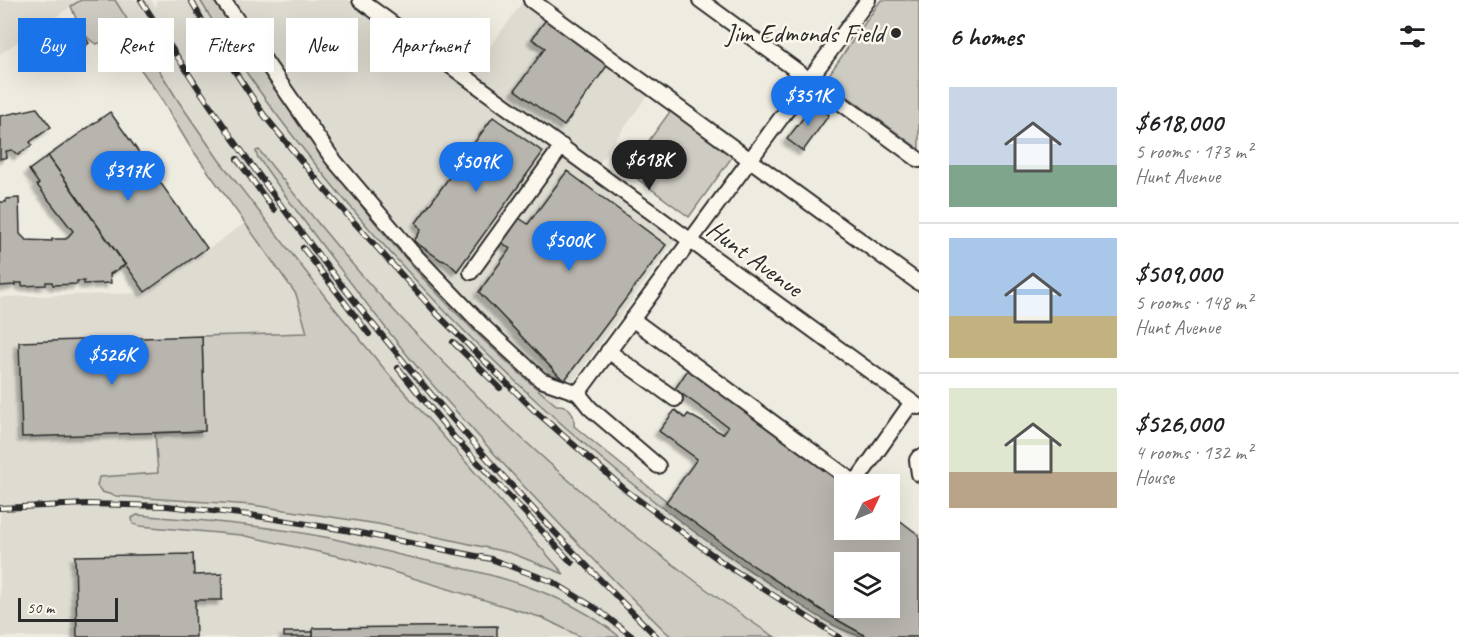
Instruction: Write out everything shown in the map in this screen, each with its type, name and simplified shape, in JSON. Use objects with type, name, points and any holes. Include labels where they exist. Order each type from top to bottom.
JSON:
[{"type":"street","points":[[222,0],[332,158],[411,251],[485,328],[541,380],[578,393],[590,408],[658,466]]},
{"type":"street","name":"Hunt Avenue","points":[[360,0],[916,405]]},
{"type":"street","points":[[531,0],[919,283]]},
{"type":"street","points":[[700,0],[919,160]]},
{"type":"street","points":[[578,393],[868,0]]},
{"type":"street","points":[[471,272],[561,146]]},
{"type":"street","points":[[632,319],[855,483],[916,405]]},
{"type":"street","points":[[608,351],[675,399]]},
{"type":"street","points":[[919,457],[916,460],[919,474]]},
{"type":"shaded area","points":[[0,0],[81,0],[54,18],[18,18],[18,42],[0,54]]},
{"type":"shaded area","points":[[81,0],[115,0],[126,18],[98,18],[97,44],[86,36],[86,18],[76,18],[71,6]]},
{"type":"shaded area","points":[[115,0],[151,0],[156,8],[157,0],[200,0],[211,18],[186,18],[186,72],[247,72],[332,186],[453,321],[538,402],[707,541],[804,607],[856,637],[775,637],[640,541],[533,450],[457,377],[373,289],[323,229],[334,263],[370,306],[592,559],[672,637],[620,637],[574,607],[541,590],[495,575],[321,536],[243,524],[137,515],[140,526],[241,535],[351,559],[543,618],[581,637],[0,637],[0,297],[146,293],[245,223],[296,294],[307,333],[455,509],[97,486],[102,492],[117,496],[252,505],[378,524],[511,553],[563,573],[386,371],[219,160],[160,72],[174,72],[174,18],[126,18]]},
{"type":"shaded area","points":[[200,0],[214,0],[226,18],[211,18]]},
{"type":"shaded area","points":[[214,0],[348,0],[373,18],[370,18],[370,72],[447,72],[463,84],[472,72],[490,72],[490,47],[526,0],[649,93],[590,176],[675,240],[556,405],[508,365],[451,309],[368,214],[299,122],[264,72],[274,72],[274,18],[227,18]]},
{"type":"shaded area","name":"Jim Edmonds Field","points":[[881,0],[919,0],[919,149],[826,79]]},
{"type":"shaded area","points":[[143,72],[160,72],[219,160],[327,299],[386,371],[564,574],[511,553],[378,524],[252,505],[116,496],[102,492],[97,486],[99,477],[158,473],[155,433],[205,431],[202,336],[307,333],[296,294],[189,145]]},
{"type":"shaded area","points":[[246,72],[264,72],[327,162],[389,240],[434,290],[505,361],[556,405],[570,410],[574,426],[680,511],[752,564],[834,618],[868,637],[845,631],[818,616],[715,547],[610,466],[560,422],[464,330],[373,233],[326,178]]},
{"type":"shaded area","points":[[674,106],[735,153],[689,217],[627,171]]},
{"type":"shaded area","points":[[259,150],[375,290],[448,367],[523,440],[644,542],[730,607],[775,637],[672,637],[666,632],[539,502],[415,364],[294,207],[257,156],[256,151]]},
{"type":"shaded area","points":[[137,515],[296,532],[341,540],[490,575],[544,593],[570,605],[596,619],[620,637],[581,637],[543,618],[351,559],[241,535],[140,526],[133,524],[132,518]]},
{"type":"building","points":[[547,18],[609,63],[564,126],[515,90],[545,48],[532,39]]},
{"type":"building","points":[[814,104],[829,115],[803,151],[787,139]]},
{"type":"building","points":[[37,108],[51,127],[30,142],[32,145],[18,155],[12,150],[6,151],[7,157],[0,159],[0,116]]},
{"type":"building","points":[[110,112],[207,248],[145,292],[48,156]]},
{"type":"building","points":[[493,117],[543,152],[457,271],[448,262],[441,260],[414,241],[421,230],[416,223]]},
{"type":"building","points":[[48,156],[125,265],[110,274],[111,283],[84,284],[84,281],[77,281],[77,284],[53,285],[52,282],[46,282],[46,285],[22,286],[22,283],[15,283],[15,285],[0,286],[0,202],[19,198],[20,234],[26,240],[66,239],[73,231],[37,185],[39,184],[29,170]]},
{"type":"building","points":[[567,171],[666,245],[564,381],[479,292],[510,249],[499,240],[516,216],[528,224]]},
{"type":"building","points":[[202,336],[205,431],[22,437],[19,342]]},
{"type":"building","points":[[689,368],[838,474],[834,474],[834,540],[900,540],[900,521],[919,535],[919,637],[868,637],[832,617],[749,563],[666,502],[697,459],[659,431],[675,410],[685,418],[688,414],[723,434],[728,427],[675,389]]},
{"type":"building","points":[[193,554],[194,575],[222,574],[222,600],[195,600],[196,637],[77,637],[75,556]]},
{"type":"building","points":[[497,626],[497,637],[313,637],[313,628]]},
{"type":"building","points":[[284,632],[313,632],[313,637],[284,637]]},
{"type":"railway","points":[[141,0],[197,86],[256,170],[381,334],[515,489],[657,637]]},
{"type":"railway","points":[[191,0],[211,36],[264,115],[326,191],[437,314],[534,410],[628,492],[726,565],[839,637]]},
{"type":"railway","points":[[237,159],[274,210]]},
{"type":"railway","points":[[303,248],[369,334]]},
{"type":"railway","points":[[453,342],[500,388]]},
{"type":"railway","points":[[398,368],[454,437],[572,563]]},
{"type":"railway","points":[[0,508],[87,504],[167,506],[250,515],[345,530],[491,559],[553,582],[597,609],[633,637]]},
{"type":"place","name":"Jim Edmonds Field","points":[[896,33]]}]
